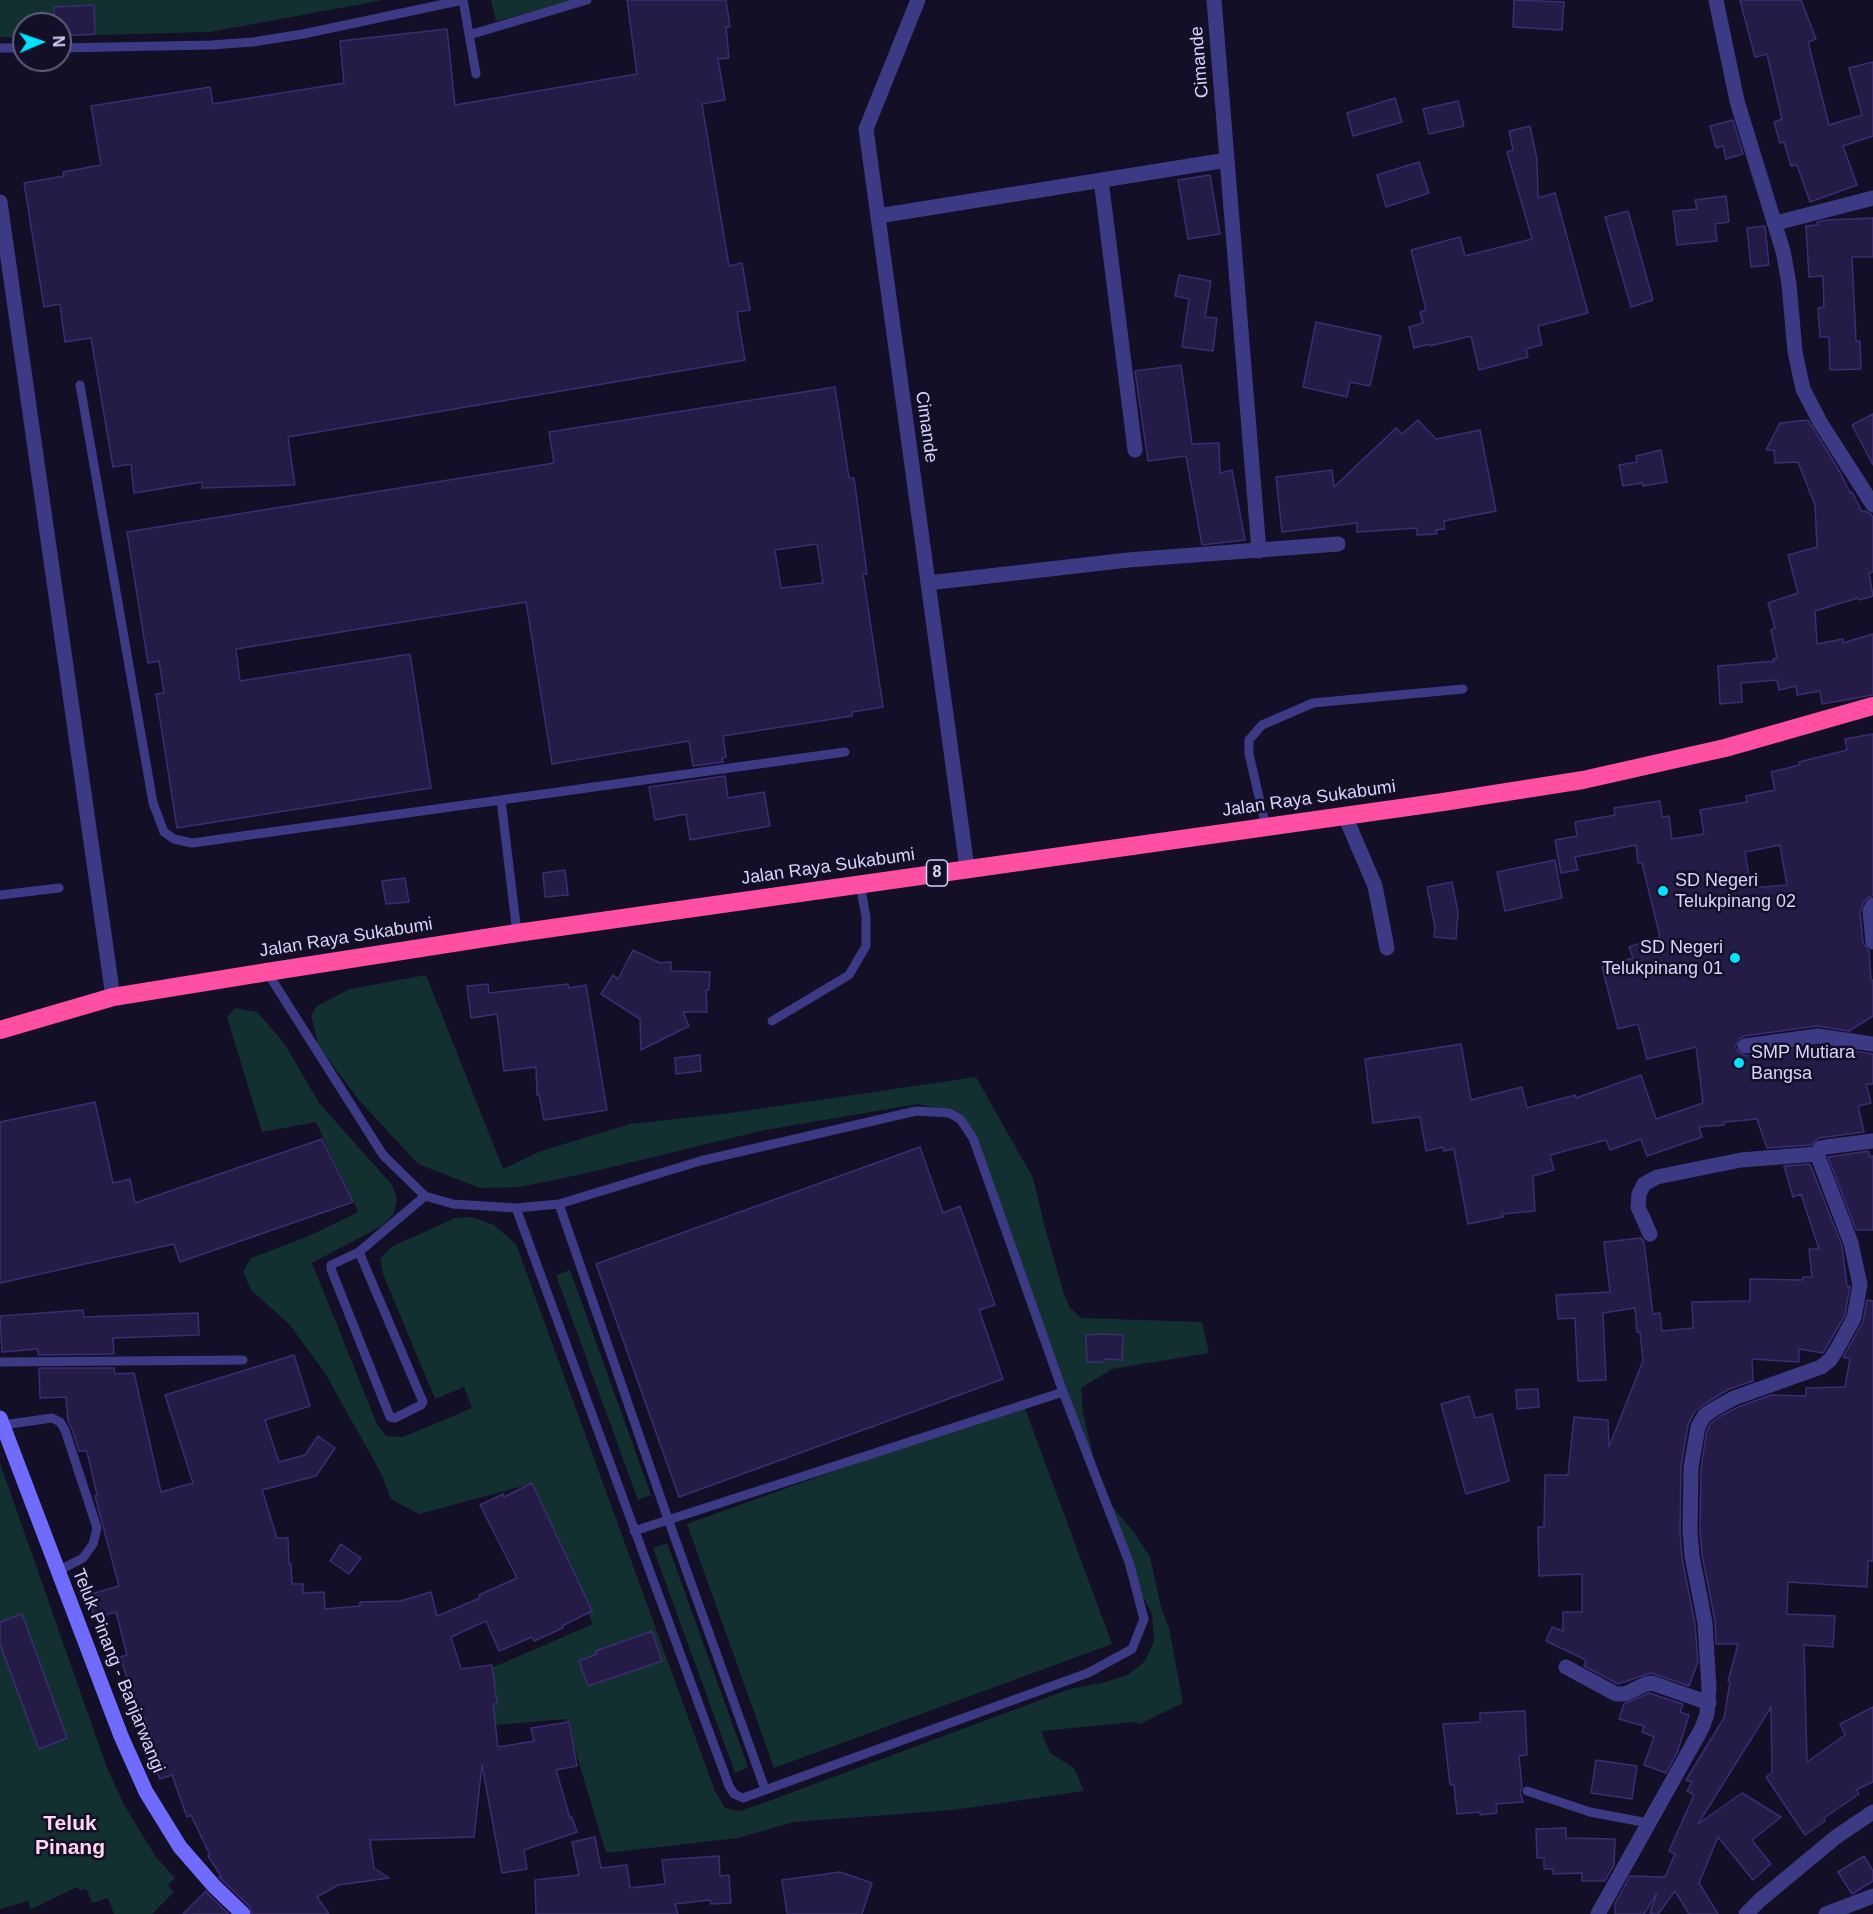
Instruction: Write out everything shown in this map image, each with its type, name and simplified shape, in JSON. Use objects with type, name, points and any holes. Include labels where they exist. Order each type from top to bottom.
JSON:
[{"type":"highway","name":"Jalan Raya Sukabumi","points":[[0,1030],[113,997],[267,972],[517,933],[1345,816],[1583,780],[1725,748],[1873,706]]},
{"type":"main road","name":"Teluk Pinang - Banjarwangi","points":[[1,1422],[120,1736],[146,1791],[180,1847],[214,1886],[243,1914]]},
{"type":"street","name":"Cimande","points":[[918,0],[866,129],[967,868]]},
{"type":"street","name":"Cimande","points":[[1214,0],[1259,551]]},
{"type":"street","points":[[1716,0],[1737,101],[1776,223],[1786,266],[1795,352],[1803,389],[1820,422],[1873,505]]},
{"type":"street","points":[[878,216],[1227,160]]},
{"type":"street","points":[[1101,180],[1135,450]]},
{"type":"street","points":[[1776,223],[1873,198]]},
{"type":"street","points":[[0,202],[113,997]]},
{"type":"street","points":[[928,583],[1128,560],[1338,544]]},
{"type":"street","points":[[1345,816],[1375,886],[1387,948]]},
{"type":"street","points":[[1873,905],[1870,911],[1873,942]]},
{"type":"street","points":[[1745,1046],[1818,1036],[1873,1044]]},
{"type":"street","points":[[1817,1154],[1821,1148],[1873,1141]]},
{"type":"street","points":[[1650,1234],[1638,1206],[1639,1194],[1644,1184],[1657,1177],[1741,1160],[1817,1154]]},
{"type":"street","points":[[1598,1914],[1702,1728],[1709,1703],[1705,1623],[1692,1556],[1690,1531],[1691,1467],[1698,1427],[1704,1416],[1734,1398],[1821,1367],[1830,1360],[1841,1343],[1858,1306],[1860,1285],[1853,1251],[1817,1154]]},
{"type":"street","points":[[1566,1667],[1617,1694],[1625,1695],[1652,1683],[1709,1703]]},
{"type":"street","points":[[1746,1914],[1836,1837],[1873,1812]]},
{"type":"street","points":[[1826,1914],[1873,1896]]},
{"type":"lane","points":[[72,48],[253,42],[303,34],[463,0],[476,75]]},
{"type":"lane","points":[[469,35],[587,0]]},
{"type":"lane","points":[[80,385],[153,803],[164,831],[182,842],[192,843],[845,752]]},
{"type":"lane","points":[[1266,826],[1249,753],[1249,740],[1262,725],[1313,704],[1463,689]]},
{"type":"lane","points":[[501,800],[517,933]]},
{"type":"lane","points":[[772,1021],[849,975],[866,946],[866,916],[860,884]]},
{"type":"lane","points":[[0,895],[59,888]]},
{"type":"lane","points":[[267,972],[383,1155],[425,1196],[453,1204],[516,1208],[559,1204],[700,1161],[916,1111],[949,1113],[960,1119],[973,1138],[1063,1392],[1132,1574],[1144,1619],[1132,1648],[1088,1673],[743,1798],[734,1794],[729,1786],[634,1531],[516,1208]]},
{"type":"lane","points":[[359,1252],[423,1402],[395,1418],[390,1417],[332,1273],[331,1265],[359,1252],[425,1196]]},
{"type":"lane","points":[[559,1204],[668,1519],[765,1789]]},
{"type":"lane","points":[[0,1362],[243,1360]]},
{"type":"lane","points":[[634,1531],[1063,1392]]},
{"type":"lane","points":[[1,1422],[52,1418],[60,1422],[65,1430],[96,1528],[93,1544],[83,1558],[58,1571]]},
{"type":"lane","points":[[1527,1791],[1590,1812],[1648,1823]]},
{"type":"green space","points":[[0,0],[383,0],[210,32],[72,36],[72,12],[12,12],[12,37],[0,37]]},
{"type":"green space","points":[[491,0],[579,0],[496,21]]},
{"type":"green space","points":[[426,975],[503,1169],[541,1151],[630,1124],[730,1113],[976,1077],[1033,1178],[1045,1228],[1070,1308],[1082,1318],[1202,1322],[1209,1353],[1112,1369],[1081,1388],[1083,1413],[1095,1463],[1111,1505],[1133,1531],[1150,1557],[1161,1607],[1169,1628],[1183,1703],[1140,1724],[1134,1722],[1041,1731],[1050,1753],[1074,1768],[1084,1791],[953,1810],[794,1822],[738,1838],[606,1853],[566,1719],[495,1725],[489,1669],[593,1624],[531,1484],[419,1514],[391,1499],[382,1475],[325,1373],[289,1324],[251,1290],[243,1272],[251,1258],[309,1236],[358,1212],[316,1122],[262,1132],[227,1017],[235,1008],[257,1012],[284,1043],[319,1103],[393,1186],[397,1200],[393,1215],[382,1226],[312,1263],[377,1424],[386,1436],[403,1437],[472,1408],[464,1387],[435,1399],[383,1274],[380,1259],[391,1247],[455,1218],[472,1217],[494,1225],[516,1244],[715,1791],[725,1808],[739,1811],[758,1805],[1070,1689],[1106,1682],[1129,1674],[1144,1662],[1154,1641],[1152,1614],[1139,1589],[983,1159],[977,1135],[958,1113],[918,1104],[765,1130],[520,1187],[480,1188],[418,1164],[358,1099],[319,1047],[311,1015],[317,1006],[350,989]]},
{"type":"green space","points":[[570,1270],[651,1495],[638,1500],[556,1275]]},
{"type":"green space","points":[[1023,1403],[1112,1644],[774,1768],[687,1524]]},
{"type":"green space","points":[[0,1463],[107,1768],[124,1805],[156,1857],[175,1878],[168,1885],[174,1892],[152,1914],[114,1914],[108,1898],[93,1903],[86,1889],[80,1891],[77,1887],[31,1909],[28,1901],[0,1909]]},
{"type":"green space","points":[[667,1543],[748,1767],[735,1773],[653,1548]]},
{"type":"building","points":[[627,0],[726,0],[730,27],[726,27],[729,58],[718,59],[725,100],[702,104],[729,266],[742,263],[750,310],[737,312],[745,360],[288,437],[295,485],[202,488],[202,482],[134,493],[131,464],[113,467],[91,338],[65,342],[60,304],[44,307],[24,183],[64,176],[63,172],[101,165],[91,106],[210,87],[213,104],[344,83],[340,41],[447,29],[455,105],[637,74]]},
{"type":"building","points":[[1514,0],[1564,2],[1562,30],[1513,27]]},
{"type":"building","points":[[1740,0],[1801,0],[1816,39],[1808,42],[1829,125],[1862,115],[1849,68],[1873,62],[1873,136],[1843,146],[1857,185],[1810,202],[1797,165],[1791,166],[1784,142],[1780,143],[1774,122],[1782,119],[1767,54],[1755,57]]},
{"type":"building","points":[[94,5],[95,34],[72,35],[72,12],[54,12],[54,7]]},
{"type":"building","points":[[1395,98],[1402,122],[1353,136],[1347,113]]},
{"type":"building","points":[[1458,101],[1464,126],[1429,134],[1423,109]]},
{"type":"building","points":[[1733,120],[1743,154],[1726,159],[1723,146],[1716,148],[1710,126]]},
{"type":"building","points":[[1530,126],[1537,159],[1538,198],[1555,193],[1588,313],[1538,326],[1542,345],[1526,349],[1528,357],[1479,370],[1471,336],[1414,348],[1409,327],[1423,323],[1420,312],[1426,310],[1411,250],[1460,237],[1465,256],[1532,239],[1507,152],[1513,150],[1509,131]]},
{"type":"building","points":[[1419,162],[1429,193],[1386,207],[1377,175]]},
{"type":"building","points":[[1210,175],[1220,234],[1188,239],[1178,180]]},
{"type":"building","points":[[1726,196],[1729,222],[1715,224],[1717,241],[1677,245],[1673,211],[1697,209],[1695,200]]},
{"type":"building","points":[[1628,211],[1653,300],[1631,307],[1605,217]]},
{"type":"building","points":[[1873,218],[1873,257],[1852,257],[1856,341],[1860,341],[1861,369],[1830,370],[1829,337],[1820,337],[1818,308],[1824,307],[1823,276],[1809,277],[1806,226],[1818,225],[1817,222],[1827,220]]},
{"type":"building","points":[[1765,226],[1769,265],[1751,267],[1747,228]]},
{"type":"building","points":[[1179,275],[1211,281],[1205,317],[1217,318],[1213,351],[1182,347],[1189,299],[1175,296]]},
{"type":"building","points":[[1316,322],[1381,336],[1370,386],[1350,382],[1347,397],[1303,387]]},
{"type":"building","points":[[1181,365],[1192,444],[1219,443],[1220,473],[1232,470],[1245,540],[1202,545],[1186,456],[1148,461],[1135,371]]},
{"type":"building","points":[[835,387],[849,478],[854,478],[867,574],[863,574],[883,707],[852,712],[852,716],[723,736],[726,757],[722,758],[723,762],[693,766],[689,741],[552,764],[526,602],[236,649],[240,681],[410,654],[431,788],[177,828],[156,694],[164,693],[159,661],[148,663],[127,532],[554,463],[549,432]],"holes":[[[817,544],[823,583],[781,588],[775,550]]]},
{"type":"building","points":[[1873,414],[1873,465],[1852,425]]},
{"type":"building","points":[[1418,420],[1436,439],[1480,430],[1496,511],[1444,521],[1445,529],[1436,530],[1437,534],[1417,535],[1417,528],[1357,532],[1357,523],[1282,532],[1276,477],[1332,470],[1334,487],[1396,428],[1402,434]]},
{"type":"building","points":[[1808,420],[1862,512],[1871,514],[1873,518],[1873,572],[1869,573],[1873,596],[1859,600],[1858,598],[1815,611],[1817,644],[1843,639],[1843,643],[1873,634],[1873,695],[1822,704],[1820,691],[1797,695],[1796,686],[1779,690],[1777,680],[1741,683],[1742,702],[1720,704],[1718,666],[1774,661],[1773,659],[1777,658],[1771,630],[1775,628],[1768,603],[1798,593],[1788,555],[1817,547],[1815,505],[1798,462],[1775,463],[1774,450],[1766,450],[1780,423]]},
{"type":"building","points":[[1661,450],[1667,482],[1643,486],[1642,483],[1623,486],[1619,465],[1637,462],[1636,456]]},
{"type":"building","points":[[1873,734],[1873,895],[1865,900],[1860,912],[1863,943],[1869,951],[1871,980],[1873,980],[1873,1016],[1849,1031],[1817,1026],[1744,1036],[1739,1039],[1735,1047],[1738,1052],[1746,1056],[1818,1046],[1824,1047],[1814,1053],[1848,1050],[1873,1054],[1873,1084],[1866,1084],[1871,1103],[1858,1106],[1864,1132],[1819,1138],[1812,1145],[1767,1148],[1757,1119],[1724,1122],[1724,1125],[1699,1127],[1702,1137],[1647,1156],[1641,1139],[1610,1150],[1606,1140],[1550,1155],[1554,1170],[1533,1176],[1535,1211],[1502,1214],[1503,1217],[1468,1224],[1454,1149],[1444,1151],[1443,1147],[1426,1151],[1420,1117],[1373,1123],[1365,1059],[1461,1044],[1471,1100],[1522,1087],[1527,1108],[1575,1095],[1576,1098],[1641,1075],[1656,1119],[1703,1103],[1696,1047],[1647,1059],[1638,1024],[1618,1029],[1602,967],[1633,958],[1629,947],[1660,937],[1642,863],[1638,863],[1636,845],[1575,857],[1578,870],[1561,873],[1555,840],[1577,836],[1575,822],[1615,815],[1614,808],[1660,801],[1662,817],[1669,816],[1672,839],[1704,834],[1700,810],[1747,802],[1746,796],[1775,790],[1771,772],[1800,765],[1799,762],[1847,750],[1845,739]],"holes":[[[1780,845],[1787,885],[1751,888],[1745,852]]]},
{"type":"building","points":[[725,776],[728,798],[764,792],[770,826],[690,840],[686,814],[655,820],[649,787]]},
{"type":"building","points":[[1555,860],[1562,898],[1505,911],[1497,872]]},
{"type":"building","points":[[565,870],[568,895],[545,897],[543,873]]},
{"type":"building","points":[[405,878],[409,902],[386,904],[382,881]]},
{"type":"building","points":[[1452,882],[1458,912],[1456,939],[1434,937],[1435,927],[1427,887]]},
{"type":"building","points":[[633,950],[660,963],[671,962],[671,971],[710,972],[709,990],[706,990],[707,1012],[683,1012],[689,1026],[641,1050],[640,1019],[601,994],[613,975],[618,979]]},
{"type":"building","points":[[488,984],[489,993],[568,984],[569,988],[586,985],[607,1110],[544,1120],[539,1094],[537,1095],[536,1067],[504,1071],[497,1014],[471,1018],[467,986]]},
{"type":"building","points":[[700,1055],[701,1071],[676,1074],[675,1058]]},
{"type":"building","points":[[95,1102],[113,1183],[130,1179],[135,1203],[322,1139],[353,1202],[180,1262],[174,1244],[0,1283],[0,1122]]},
{"type":"building","points":[[920,1147],[943,1213],[960,1206],[995,1305],[979,1310],[1003,1379],[679,1497],[596,1264]]},
{"type":"building","points":[[1868,1151],[1870,1157],[1873,1156],[1873,1230],[1856,1230],[1828,1157]]},
{"type":"building","points":[[1810,1164],[1842,1246],[1847,1286],[1850,1286],[1845,1315],[1823,1353],[1799,1349],[1799,1362],[1752,1359],[1753,1381],[1729,1389],[1695,1411],[1688,1425],[1681,1466],[1680,1531],[1682,1558],[1695,1624],[1698,1662],[1689,1686],[1651,1673],[1618,1684],[1584,1666],[1586,1660],[1546,1641],[1552,1627],[1563,1631],[1563,1612],[1582,1612],[1582,1574],[1539,1576],[1538,1527],[1544,1527],[1545,1475],[1568,1475],[1574,1417],[1608,1420],[1609,1447],[1643,1361],[1640,1332],[1637,1332],[1635,1308],[1603,1313],[1606,1380],[1578,1381],[1575,1318],[1558,1319],[1556,1295],[1610,1292],[1604,1242],[1641,1238],[1644,1242],[1653,1314],[1660,1313],[1662,1331],[1693,1328],[1692,1302],[1750,1301],[1750,1279],[1803,1280],[1803,1277],[1812,1277],[1809,1249],[1819,1249],[1801,1194],[1793,1197],[1784,1166]]},
{"type":"building","points":[[1867,1300],[1873,1301],[1873,1561],[1868,1561],[1867,1587],[1788,1582],[1787,1614],[1835,1616],[1833,1647],[1804,1645],[1807,1762],[1845,1735],[1840,1724],[1873,1707],[1873,1782],[1856,1790],[1859,1794],[1824,1818],[1825,1821],[1805,1835],[1766,1777],[1772,1772],[1771,1707],[1698,1824],[1742,1793],[1781,1817],[1752,1840],[1771,1864],[1753,1880],[1718,1837],[1699,1883],[1718,1914],[1689,1914],[1675,1891],[1658,1914],[1650,1913],[1657,1893],[1644,1914],[1615,1914],[1615,1904],[1630,1876],[1665,1877],[1675,1854],[1669,1851],[1694,1795],[1687,1791],[1692,1782],[1686,1780],[1724,1718],[1730,1682],[1728,1681],[1738,1644],[1716,1644],[1715,1621],[1702,1555],[1701,1468],[1707,1430],[1711,1423],[1719,1417],[1738,1407],[1771,1395],[1806,1396],[1806,1388],[1845,1387],[1850,1359],[1843,1357],[1863,1322]]},
{"type":"building","points":[[83,1310],[84,1317],[198,1313],[199,1335],[113,1338],[114,1354],[38,1355],[38,1349],[2,1352],[0,1316]]},
{"type":"building","points":[[1086,1335],[1123,1335],[1122,1360],[1104,1359],[1104,1362],[1087,1362]]},
{"type":"building","points":[[294,1355],[310,1406],[265,1420],[279,1462],[305,1455],[318,1436],[335,1448],[316,1476],[262,1490],[277,1538],[288,1538],[292,1584],[303,1584],[303,1593],[324,1592],[325,1609],[360,1606],[360,1602],[400,1601],[431,1592],[437,1616],[480,1598],[479,1595],[517,1578],[480,1505],[503,1494],[504,1497],[532,1483],[592,1611],[534,1641],[532,1637],[499,1651],[486,1621],[451,1637],[461,1669],[492,1665],[497,1704],[493,1704],[498,1747],[534,1741],[531,1728],[569,1722],[577,1766],[556,1770],[570,1818],[572,1817],[577,1832],[524,1850],[527,1869],[502,1873],[482,1765],[474,1837],[370,1840],[374,1868],[389,1878],[338,1885],[317,1897],[329,1914],[252,1914],[250,1907],[219,1877],[221,1876],[208,1856],[210,1855],[191,1815],[187,1817],[172,1775],[160,1779],[149,1750],[155,1748],[120,1657],[127,1655],[116,1612],[95,1618],[88,1595],[119,1586],[95,1496],[97,1495],[87,1451],[79,1451],[68,1421],[66,1397],[40,1398],[39,1368],[114,1368],[115,1374],[134,1373],[161,1492],[193,1483],[165,1395]]},
{"type":"building","points":[[1538,1389],[1539,1407],[1517,1409],[1516,1390]]},
{"type":"building","points":[[1469,1396],[1475,1418],[1492,1414],[1509,1481],[1466,1494],[1441,1404]]},
{"type":"building","points":[[341,1544],[361,1558],[349,1574],[330,1561]]},
{"type":"building","points":[[22,1614],[67,1738],[39,1749],[0,1644],[0,1622]]},
{"type":"building","points":[[652,1631],[662,1661],[588,1686],[579,1661],[597,1654],[596,1651]]},
{"type":"building","points":[[1649,1693],[1683,1704],[1680,1712],[1689,1715],[1677,1753],[1666,1773],[1644,1765],[1654,1737],[1642,1732],[1644,1726],[1619,1719],[1624,1704]]},
{"type":"building","points":[[1525,1711],[1527,1755],[1519,1756],[1522,1787],[1520,1792],[1523,1802],[1496,1804],[1497,1813],[1457,1814],[1454,1784],[1450,1785],[1443,1724],[1480,1722],[1480,1713]]},
{"type":"building","points":[[1596,1760],[1637,1766],[1632,1799],[1591,1793]]},
{"type":"building","points":[[1566,1828],[1566,1838],[1615,1839],[1614,1865],[1605,1881],[1582,1881],[1582,1873],[1553,1874],[1553,1869],[1544,1869],[1544,1858],[1537,1858],[1536,1829]]},
{"type":"building","points":[[595,1837],[601,1868],[627,1865],[630,1888],[665,1884],[662,1860],[719,1856],[720,1876],[729,1875],[731,1903],[711,1904],[710,1900],[675,1904],[678,1914],[536,1914],[535,1880],[579,1875],[572,1842]]},
{"type":"building","points":[[1864,1856],[1873,1871],[1873,1881],[1852,1894],[1838,1872]]},
{"type":"building","points":[[840,1872],[872,1883],[862,1914],[787,1914],[782,1880]]},
{"type":"building","points":[[206,1891],[229,1914],[183,1914]]},
{"type":"place","name":"SD Negeri Telukpinang 02","points":[[1663,891]]},
{"type":"place","name":"SD Negeri Telukpinang 01","points":[[1735,958]]},
{"type":"place","name":"SMP Mutiara Bangsa","points":[[1739,1063]]},
{"type":"district","name":"Teluk Pinang","points":[[70,1836]]}]
